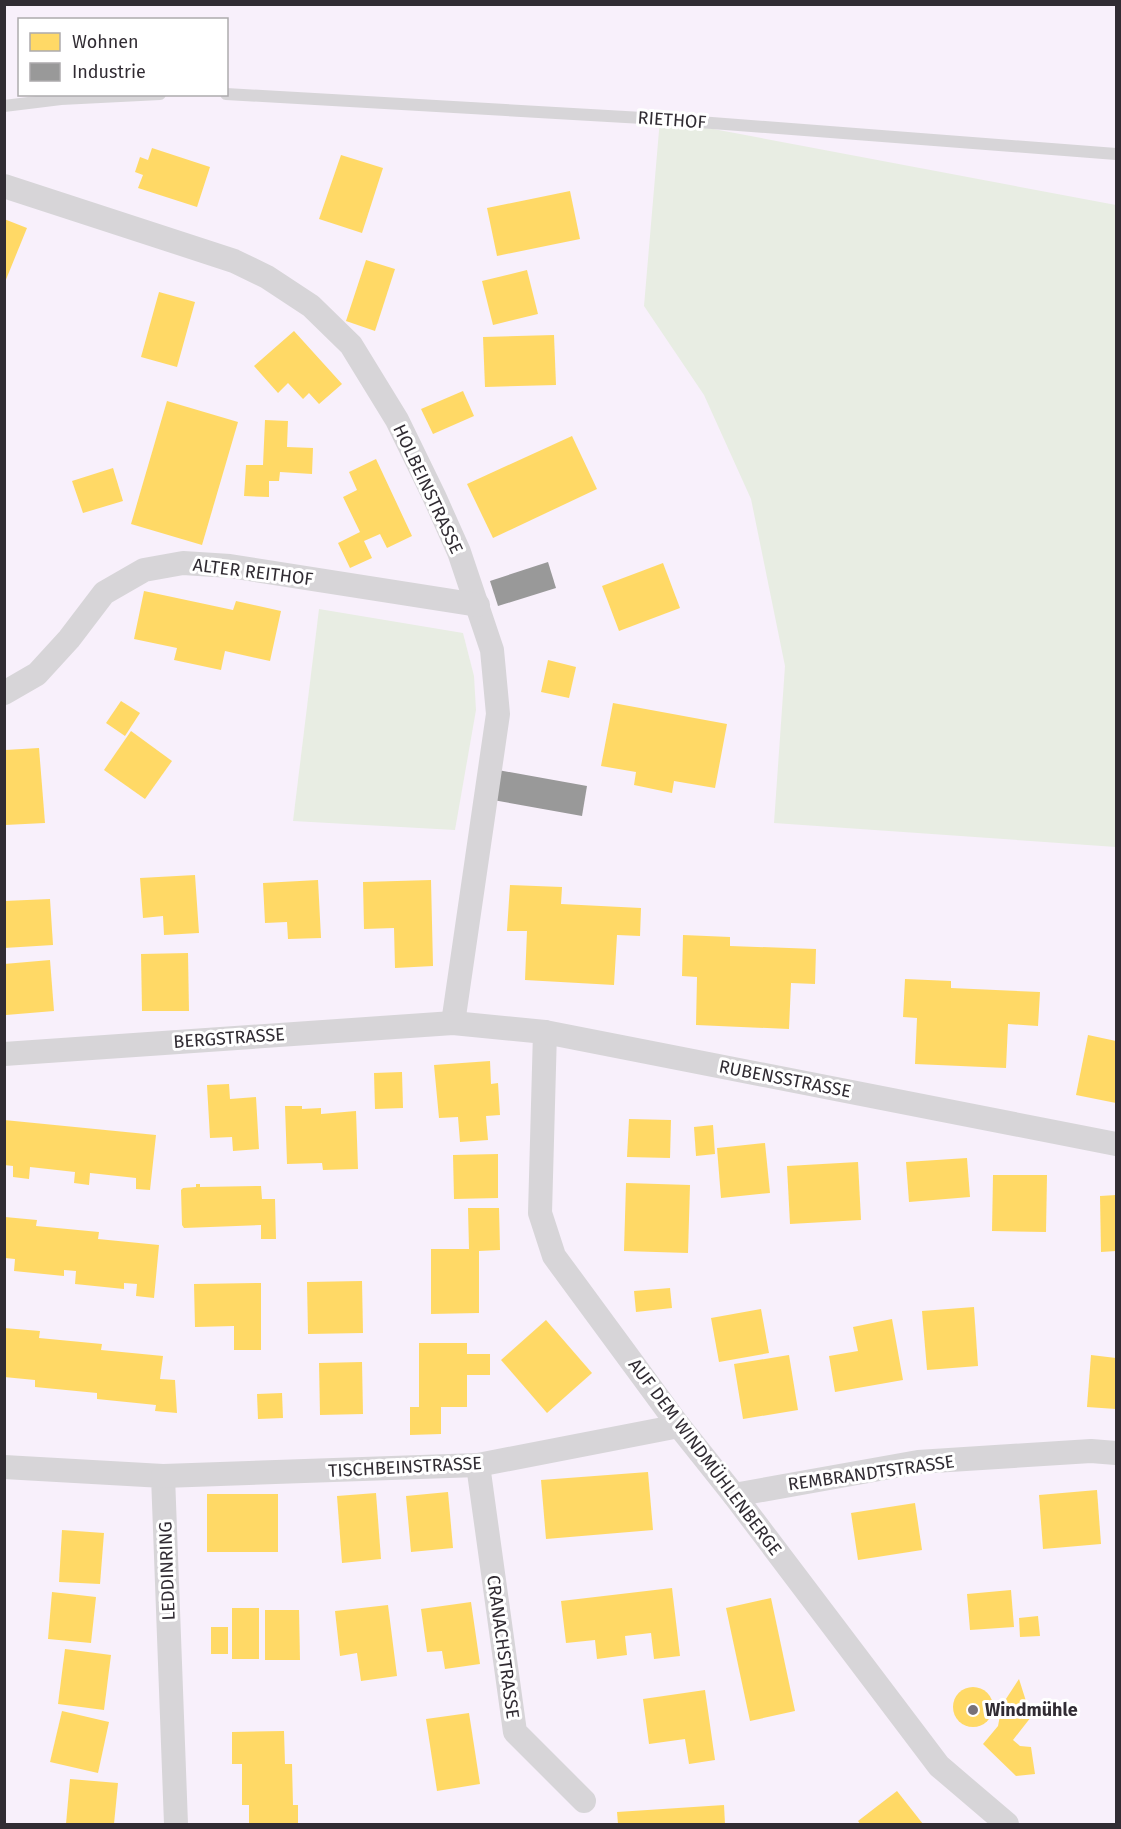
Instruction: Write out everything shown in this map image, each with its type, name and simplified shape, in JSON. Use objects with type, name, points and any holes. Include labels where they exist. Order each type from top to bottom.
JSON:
[{"type":"street","name":"HOLBEINSTRASSE","points":[[4,186],[234,261],[267,277],[311,306],[351,345],[397,420],[459,552],[478,605],[492,650],[498,714],[453,1023]]},
{"type":"street","name":"ALTER REITHOF","points":[[4,693],[37,674],[69,639],[104,593],[144,570],[183,563],[230,566],[478,605]]},
{"type":"street","name":"RUBENSSTRASSE","points":[[453,1023],[545,1032],[1116,1144]]},
{"type":"street","name":"BERGSTRASSE","points":[[4,1054],[453,1023]]},
{"type":"street","name":"AUF DEM WINDMÜHLENBERGE","points":[[545,1032],[540,1213],[554,1256],[679,1426],[939,1766],[1007,1824]]},
{"type":"street","name":"TISCHBEINSTRASSE","points":[[163,1476],[478,1465],[679,1426]]},
{"type":"street","name":"REMBRANDTSTRASSE","points":[[734,1495],[918,1462],[1091,1451],[1116,1453]]},
{"type":"street","name":"CRANACHSTRASSE","points":[[478,1465],[515,1732],[584,1801]]},
{"type":"street","points":[[4,1467],[163,1476]]},
{"type":"street","name":"LEDDINRING","points":[[163,1476],[177,1824]]},
{"type":"lane","name":"RIETHOF","points":[[228,94],[660,118],[1116,154]]},
{"type":"lane","points":[[4,106],[61,99],[120,96]]},
{"type":"shaded area","points":[[660,119],[1116,205],[1116,847],[774,823],[785,666],[751,499],[704,395],[644,306]]},
{"type":"shaded area","points":[[319,609],[463,633],[474,676],[476,710],[455,830],[293,821]]},
{"type":"building: Wohnen","points":[[152,148],[210,167],[197,207],[138,188],[143,175],[135,172],[140,157],[148,160]]},
{"type":"building: Wohnen","points":[[341,155],[383,168],[362,233],[319,219]]},
{"type":"building: Wohnen","points":[[570,191],[580,239],[497,256],[487,208]]},
{"type":"building: Wohnen","points":[[4,219],[27,228],[5,282],[4,282]]},
{"type":"building: Wohnen","points":[[366,260],[395,269],[375,331],[346,321]]},
{"type":"building: Wohnen","points":[[527,270],[538,314],[493,325],[482,281]]},
{"type":"building: Wohnen","points":[[159,292],[195,302],[177,367],[141,357]]},
{"type":"building: Wohnen","points":[[294,331],[342,384],[319,404],[309,393],[303,399],[288,383],[278,393],[254,366]]},
{"type":"building: Wohnen","points":[[554,335],[556,385],[485,387],[483,337]]},
{"type":"building: Wohnen","points":[[463,391],[474,416],[433,434],[421,409]]},
{"type":"building: Wohnen","points":[[167,401],[238,422],[202,545],[131,524]]},
{"type":"building: Wohnen","points":[[265,420],[288,421],[287,447],[313,448],[312,474],[280,472],[279,481],[269,481],[269,497],[244,496],[246,465],[263,465]]},
{"type":"building: Wohnen","points":[[572,436],[597,489],[493,538],[467,484]]},
{"type":"building: Wohnen","points":[[376,459],[412,536],[387,548],[380,534],[364,541],[372,558],[350,568],[338,543],[360,532],[343,497],[357,490],[349,472]]},
{"type":"building: Wohnen","points":[[113,468],[123,501],[83,513],[72,481]]},
{"type":"building: Wohnen","points":[[663,563],[680,608],[619,631],[602,586]]},
{"type":"building: Wohnen","points":[[144,591],[233,610],[236,601],[281,611],[270,661],[225,651],[221,670],[174,660],[177,648],[134,639]]},
{"type":"building: Wohnen","points":[[548,660],[576,667],[569,698],[541,692]]},
{"type":"building: Wohnen","points":[[121,701],[140,713],[125,736],[106,723]]},
{"type":"building: Wohnen","points":[[613,703],[727,724],[715,788],[674,781],[672,793],[634,785],[636,772],[601,766]]},
{"type":"building: Wohnen","points":[[131,731],[172,761],[145,799],[104,770]]},
{"type":"building: Wohnen","points":[[39,748],[45,823],[5,825],[5,750]]},
{"type":"building: Wohnen","points":[[195,875],[199,933],[164,935],[163,916],[143,918],[140,878]]},
{"type":"building: Wohnen","points":[[318,880],[321,938],[288,939],[287,922],[265,923],[263,883]]},
{"type":"building: Wohnen","points":[[431,880],[433,966],[395,968],[394,928],[364,929],[363,882]]},
{"type":"building: Wohnen","points":[[510,885],[562,887],[561,904],[641,908],[640,936],[617,935],[614,985],[525,980],[527,931],[507,931]]},
{"type":"building: Wohnen","points":[[50,899],[53,945],[4,948],[4,901]]},
{"type":"building: Wohnen","points":[[683,935],[730,937],[730,946],[816,949],[815,984],[791,983],[789,1029],[696,1025],[697,977],[682,976]]},
{"type":"building: Wohnen","points":[[188,953],[189,1011],[142,1011],[141,954]]},
{"type":"building: Wohnen","points":[[50,960],[54,1011],[6,1015],[4,964]]},
{"type":"building: Wohnen","points":[[905,979],[951,981],[951,988],[1040,992],[1038,1026],[1008,1024],[1006,1068],[915,1064],[917,1018],[903,1017]]},
{"type":"building: Wohnen","points":[[1088,1035],[1116,1041],[1116,1103],[1076,1095]]},
{"type":"building: Wohnen","points":[[490,1061],[491,1084],[498,1083],[500,1115],[486,1116],[488,1140],[460,1142],[458,1117],[439,1118],[434,1065]]},
{"type":"building: Wohnen","points":[[402,1072],[403,1108],[375,1109],[374,1073]]},
{"type":"building: Wohnen","points":[[229,1084],[230,1099],[256,1097],[259,1149],[233,1151],[232,1137],[210,1138],[207,1085]]},
{"type":"building: Wohnen","points":[[285,1106],[302,1106],[302,1109],[321,1108],[321,1114],[356,1111],[358,1169],[323,1170],[322,1163],[287,1164]]},
{"type":"building: Wohnen","points":[[629,1119],[671,1120],[670,1158],[627,1157]]},
{"type":"building: Wohnen","points":[[4,1120],[156,1135],[150,1190],[136,1189],[136,1178],[90,1173],[89,1185],[74,1183],[75,1172],[30,1167],[29,1179],[13,1177],[13,1166],[4,1165]]},
{"type":"building: Wohnen","points":[[713,1125],[715,1154],[696,1156],[694,1127]]},
{"type":"building: Wohnen","points":[[765,1143],[770,1193],[721,1198],[717,1148]]},
{"type":"building: Wohnen","points":[[498,1154],[498,1198],[454,1199],[453,1155]]},
{"type":"building: Wohnen","points":[[967,1158],[970,1197],[909,1202],[906,1162]]},
{"type":"building: Wohnen","points":[[858,1162],[861,1220],[790,1224],[787,1166]]},
{"type":"building: Wohnen","points":[[993,1175],[1047,1175],[1046,1232],[992,1231]]},
{"type":"building: Wohnen","points":[[626,1183],[690,1185],[688,1253],[624,1251]]},
{"type":"building: Wohnen","points":[[196,1184],[200,1184],[200,1187],[261,1186],[262,1199],[275,1199],[276,1239],[261,1239],[261,1225],[184,1228],[181,1190],[196,1187]]},
{"type":"building: Wohnen","points":[[1116,1195],[1116,1251],[1101,1252],[1100,1196]]},
{"type":"building: Wohnen","points":[[468,1208],[499,1208],[500,1250],[479,1251],[479,1313],[431,1314],[431,1249],[469,1249]]},
{"type":"building: Wohnen","points":[[5,1217],[37,1220],[36,1226],[99,1232],[98,1239],[159,1245],[154,1298],[136,1296],[137,1284],[124,1283],[124,1289],[75,1284],[76,1271],[64,1270],[64,1276],[14,1271],[15,1259],[5,1258]]},
{"type":"building: Wohnen","points":[[362,1281],[363,1333],[308,1334],[307,1282]]},
{"type":"building: Wohnen","points":[[261,1283],[261,1350],[234,1350],[234,1326],[195,1327],[194,1284]]},
{"type":"building: Wohnen","points":[[670,1288],[672,1308],[636,1312],[634,1291]]},
{"type":"building: Wohnen","points":[[974,1307],[978,1366],[927,1370],[922,1311]]},
{"type":"building: Wohnen","points":[[761,1309],[769,1353],[719,1362],[711,1318]]},
{"type":"building: Wohnen","points":[[892,1319],[903,1380],[835,1392],[829,1356],[858,1351],[853,1327]]},
{"type":"building: Wohnen","points":[[546,1320],[592,1373],[547,1413],[501,1360]]},
{"type":"building: Wohnen","points":[[4,1328],[40,1331],[39,1338],[102,1344],[101,1350],[163,1356],[160,1379],[175,1380],[177,1413],[155,1411],[156,1405],[97,1399],[97,1393],[35,1387],[35,1380],[4,1377]]},
{"type":"building: Wohnen","points":[[419,1343],[467,1343],[467,1354],[490,1354],[490,1375],[467,1375],[467,1407],[441,1407],[441,1434],[410,1435],[410,1407],[419,1407]]},
{"type":"building: Wohnen","points":[[789,1355],[798,1410],[743,1419],[734,1364]]},
{"type":"building: Wohnen","points":[[1091,1355],[1116,1358],[1116,1409],[1087,1407]]},
{"type":"building: Wohnen","points":[[362,1362],[363,1414],[320,1415],[319,1363]]},
{"type":"building: Wohnen","points":[[282,1393],[283,1418],[258,1419],[257,1394]]},
{"type":"building: Wohnen","points":[[648,1472],[653,1530],[546,1539],[541,1480]]},
{"type":"building: Wohnen","points":[[1097,1490],[1101,1544],[1043,1549],[1039,1495]]},
{"type":"building: Wohnen","points":[[448,1492],[453,1548],[411,1552],[406,1496]]},
{"type":"building: Wohnen","points":[[376,1493],[381,1559],[342,1563],[337,1496]]},
{"type":"building: Wohnen","points":[[207,1494],[278,1494],[278,1552],[207,1552]]},
{"type":"building: Wohnen","points":[[915,1503],[922,1550],[858,1560],[851,1513]]},
{"type":"building: Wohnen","points":[[62,1530],[104,1533],[100,1584],[59,1582]]},
{"type":"building: Wohnen","points":[[672,1588],[680,1656],[654,1659],[651,1633],[625,1636],[627,1655],[597,1659],[595,1640],[566,1643],[561,1601]]},
{"type":"building: Wohnen","points":[[1011,1590],[1014,1627],[970,1630],[967,1594]]},
{"type":"building: Wohnen","points":[[52,1592],[96,1597],[91,1643],[48,1639]]},
{"type":"building: Wohnen","points":[[771,1598],[795,1711],[750,1721],[726,1608]]},
{"type":"building: Wohnen","points":[[471,1602],[480,1664],[445,1669],[442,1651],[427,1652],[421,1609]]},
{"type":"building: Wohnen","points":[[388,1605],[397,1676],[361,1681],[357,1653],[340,1656],[335,1611]]},
{"type":"building: Wohnen","points":[[232,1608],[259,1608],[259,1659],[232,1659]]},
{"type":"building: Wohnen","points":[[265,1610],[299,1610],[300,1660],[265,1660]]},
{"type":"building: Wohnen","points":[[1038,1616],[1040,1636],[1020,1637],[1019,1618]]},
{"type":"building: Wohnen","points":[[211,1627],[228,1627],[228,1654],[211,1654]]},
{"type":"building: Wohnen","points":[[65,1649],[111,1655],[104,1710],[58,1704]]},
{"type":"building: Wohnen","points":[[1019,1679],[1031,1717],[1013,1740],[1020,1746],[1031,1747],[1035,1774],[1016,1776],[983,1744],[998,1726],[1002,1705]]},
{"type":"building: Wohnen","name":"Windmühle","points":[[973,1687],[987,1693],[993,1707],[987,1721],[973,1727],[959,1721],[953,1707],[959,1693]]},
{"type":"building: Wohnen","points":[[705,1690],[715,1760],[689,1764],[685,1739],[649,1744],[643,1699]]},
{"type":"building: Wohnen","points":[[62,1711],[109,1722],[98,1773],[50,1762]]},
{"type":"building: Wohnen","points":[[469,1713],[480,1784],[437,1791],[426,1719]]},
{"type":"building: Wohnen","points":[[284,1731],[285,1764],[292,1764],[293,1805],[298,1805],[298,1824],[249,1824],[249,1805],[242,1805],[242,1764],[232,1764],[232,1732]]},
{"type":"building: Wohnen","points":[[70,1779],[118,1783],[114,1824],[66,1824]]},
{"type":"building: Wohnen","points":[[897,1791],[923,1824],[860,1824],[858,1821]]},
{"type":"building: Wohnen","points":[[724,1805],[725,1824],[618,1824],[617,1812]]},
{"type":"building: Industrie","points":[[548,562],[556,588],[498,606],[490,581]]},
{"type":"building: Industrie","points":[[498,770],[587,786],[582,816],[493,800]]},
{"type":"place","name":"Windmühle","points":[[973,1710]]}]
